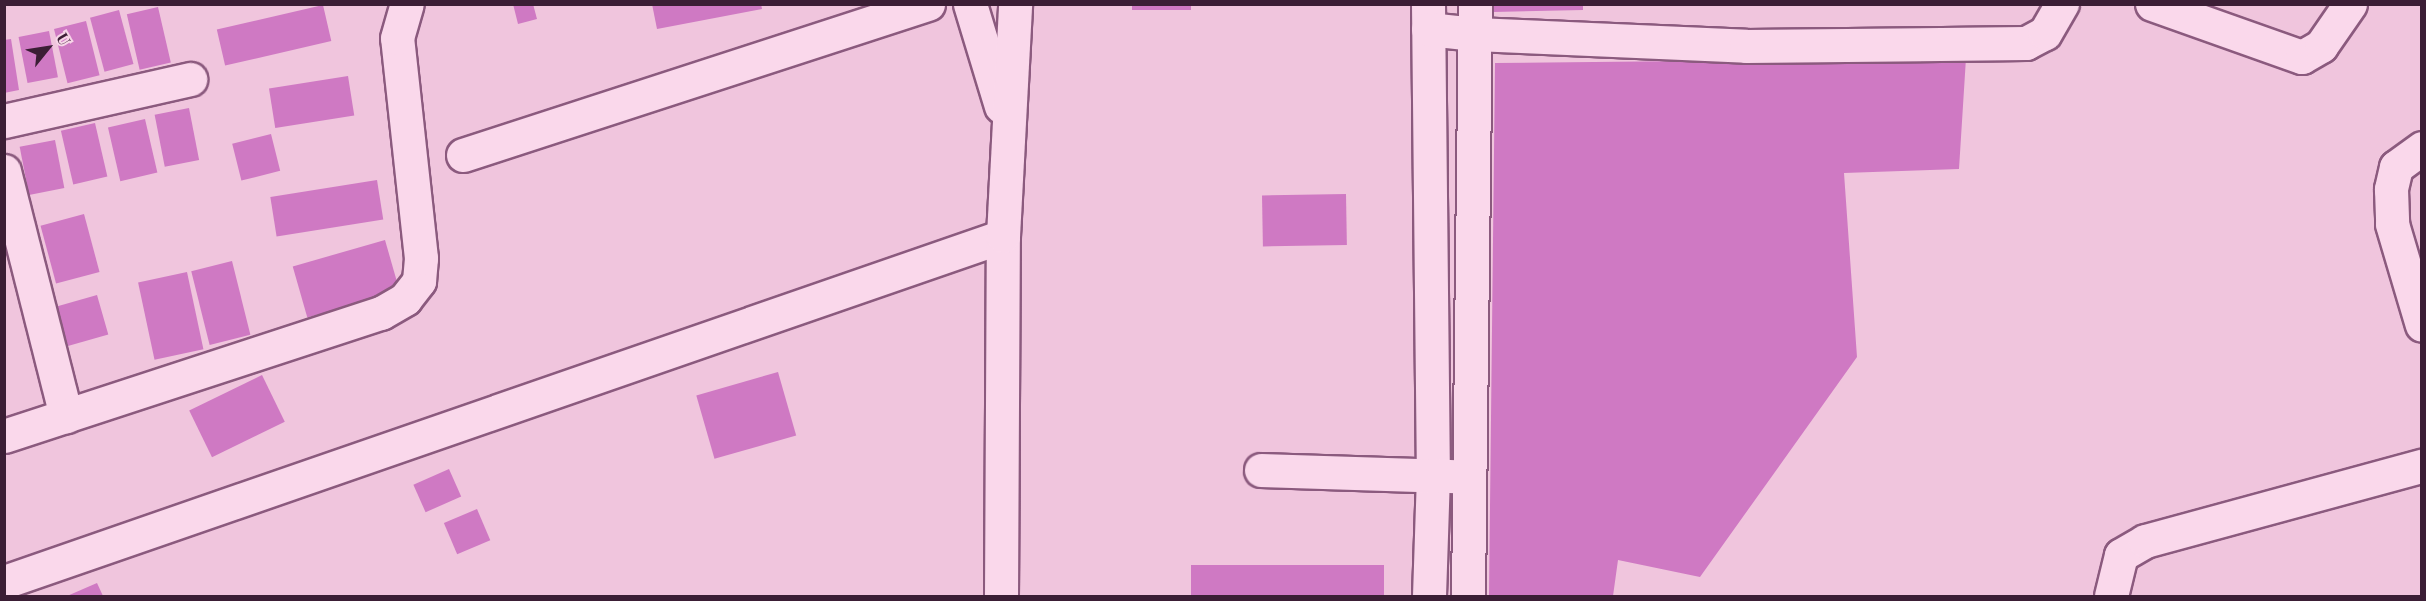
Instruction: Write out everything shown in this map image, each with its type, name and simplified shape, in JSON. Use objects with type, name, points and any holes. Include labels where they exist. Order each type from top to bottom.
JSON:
[{"type":"street","points":[[4,436],[381,313],[405,299],[419,281],[421,258],[397,38],[403,9],[407,4]]},
{"type":"street","points":[[463,155],[928,4]]},
{"type":"street","points":[[970,4],[1007,129]]},
{"type":"street","points":[[1001,597],[1004,236],[1007,129],[1015,4]]},
{"type":"street","points":[[1429,597],[1433,475],[1428,17],[1475,19],[1746,46],[2026,43],[2045,33],[2062,4]]},
{"type":"street","points":[[2152,4],[2302,57],[2321,46],[2350,4]]},
{"type":"street","points":[[1468,597],[1467,476],[1475,19]]},
{"type":"street","points":[[4,121],[190,79]]},
{"type":"street","points":[[2421,148],[2396,167],[2391,189],[2392,224],[2421,325]]},
{"type":"street","points":[[4,171],[66,417]]},
{"type":"street","points":[[4,582],[1004,236]]},
{"type":"street","points":[[2111,597],[2121,555],[2145,541],[2421,466]]},
{"type":"street","points":[[1261,470],[1467,476]]},
{"type":"building","points":[[513,4],[533,4],[537,19],[518,24]]},
{"type":"building","points":[[652,4],[761,4],[762,9],[657,29]]},
{"type":"building","points":[[1132,4],[1191,4],[1191,10],[1132,10]]},
{"type":"building","points":[[1493,4],[1583,4],[1583,10],[1493,12]]},
{"type":"building","points":[[323,5],[331,41],[225,66],[217,30]]},
{"type":"building","points":[[158,7],[171,63],[140,70],[127,14]]},
{"type":"building","points":[[119,10],[133,64],[105,72],[90,18]]},
{"type":"building","points":[[86,21],[100,75],[68,83],[54,29]]},
{"type":"building","points":[[49,31],[58,77],[28,83],[19,37]]},
{"type":"building","points":[[11,39],[19,90],[4,93],[4,40]]},
{"type":"building","points":[[1966,58],[1959,169],[1844,173],[1857,357],[1700,577],[1618,560],[1613,596],[1489,596],[1495,63]]},
{"type":"building","points":[[348,76],[354,116],[275,128],[269,89]]},
{"type":"building","points":[[189,108],[199,160],[165,167],[155,115]]},
{"type":"building","points":[[145,119],[157,173],[120,181],[108,128]]},
{"type":"building","points":[[95,123],[107,177],[73,184],[61,131]]},
{"type":"building","points":[[271,134],[280,171],[241,181],[232,144]]},
{"type":"building","points":[[55,140],[64,188],[29,195],[20,147]]},
{"type":"building","points":[[377,180],[383,220],[277,236],[270,197]]},
{"type":"building","points":[[1346,194],[1347,245],[1263,246],[1262,195]]},
{"type":"building","points":[[84,214],[100,272],[56,284],[41,226]]},
{"type":"building","points":[[385,240],[400,291],[307,317],[293,266]]},
{"type":"building","points":[[232,261],[250,335],[210,345],[191,271]]},
{"type":"building","points":[[187,272],[203,349],[155,360],[138,282]]},
{"type":"building","points":[[97,295],[108,334],[68,346],[57,307]]},
{"type":"building","points":[[778,372],[796,435],[714,459],[696,395]]},
{"type":"building","points":[[262,375],[285,422],[212,457],[189,411]]},
{"type":"building","points":[[449,469],[461,496],[426,512],[413,485]]},
{"type":"building","points":[[477,509],[490,540],[457,554],[444,523]]},
{"type":"building","points":[[1191,565],[1384,565],[1384,596],[1191,596]]},
{"type":"building","points":[[97,583],[103,596],[67,596]]}]
